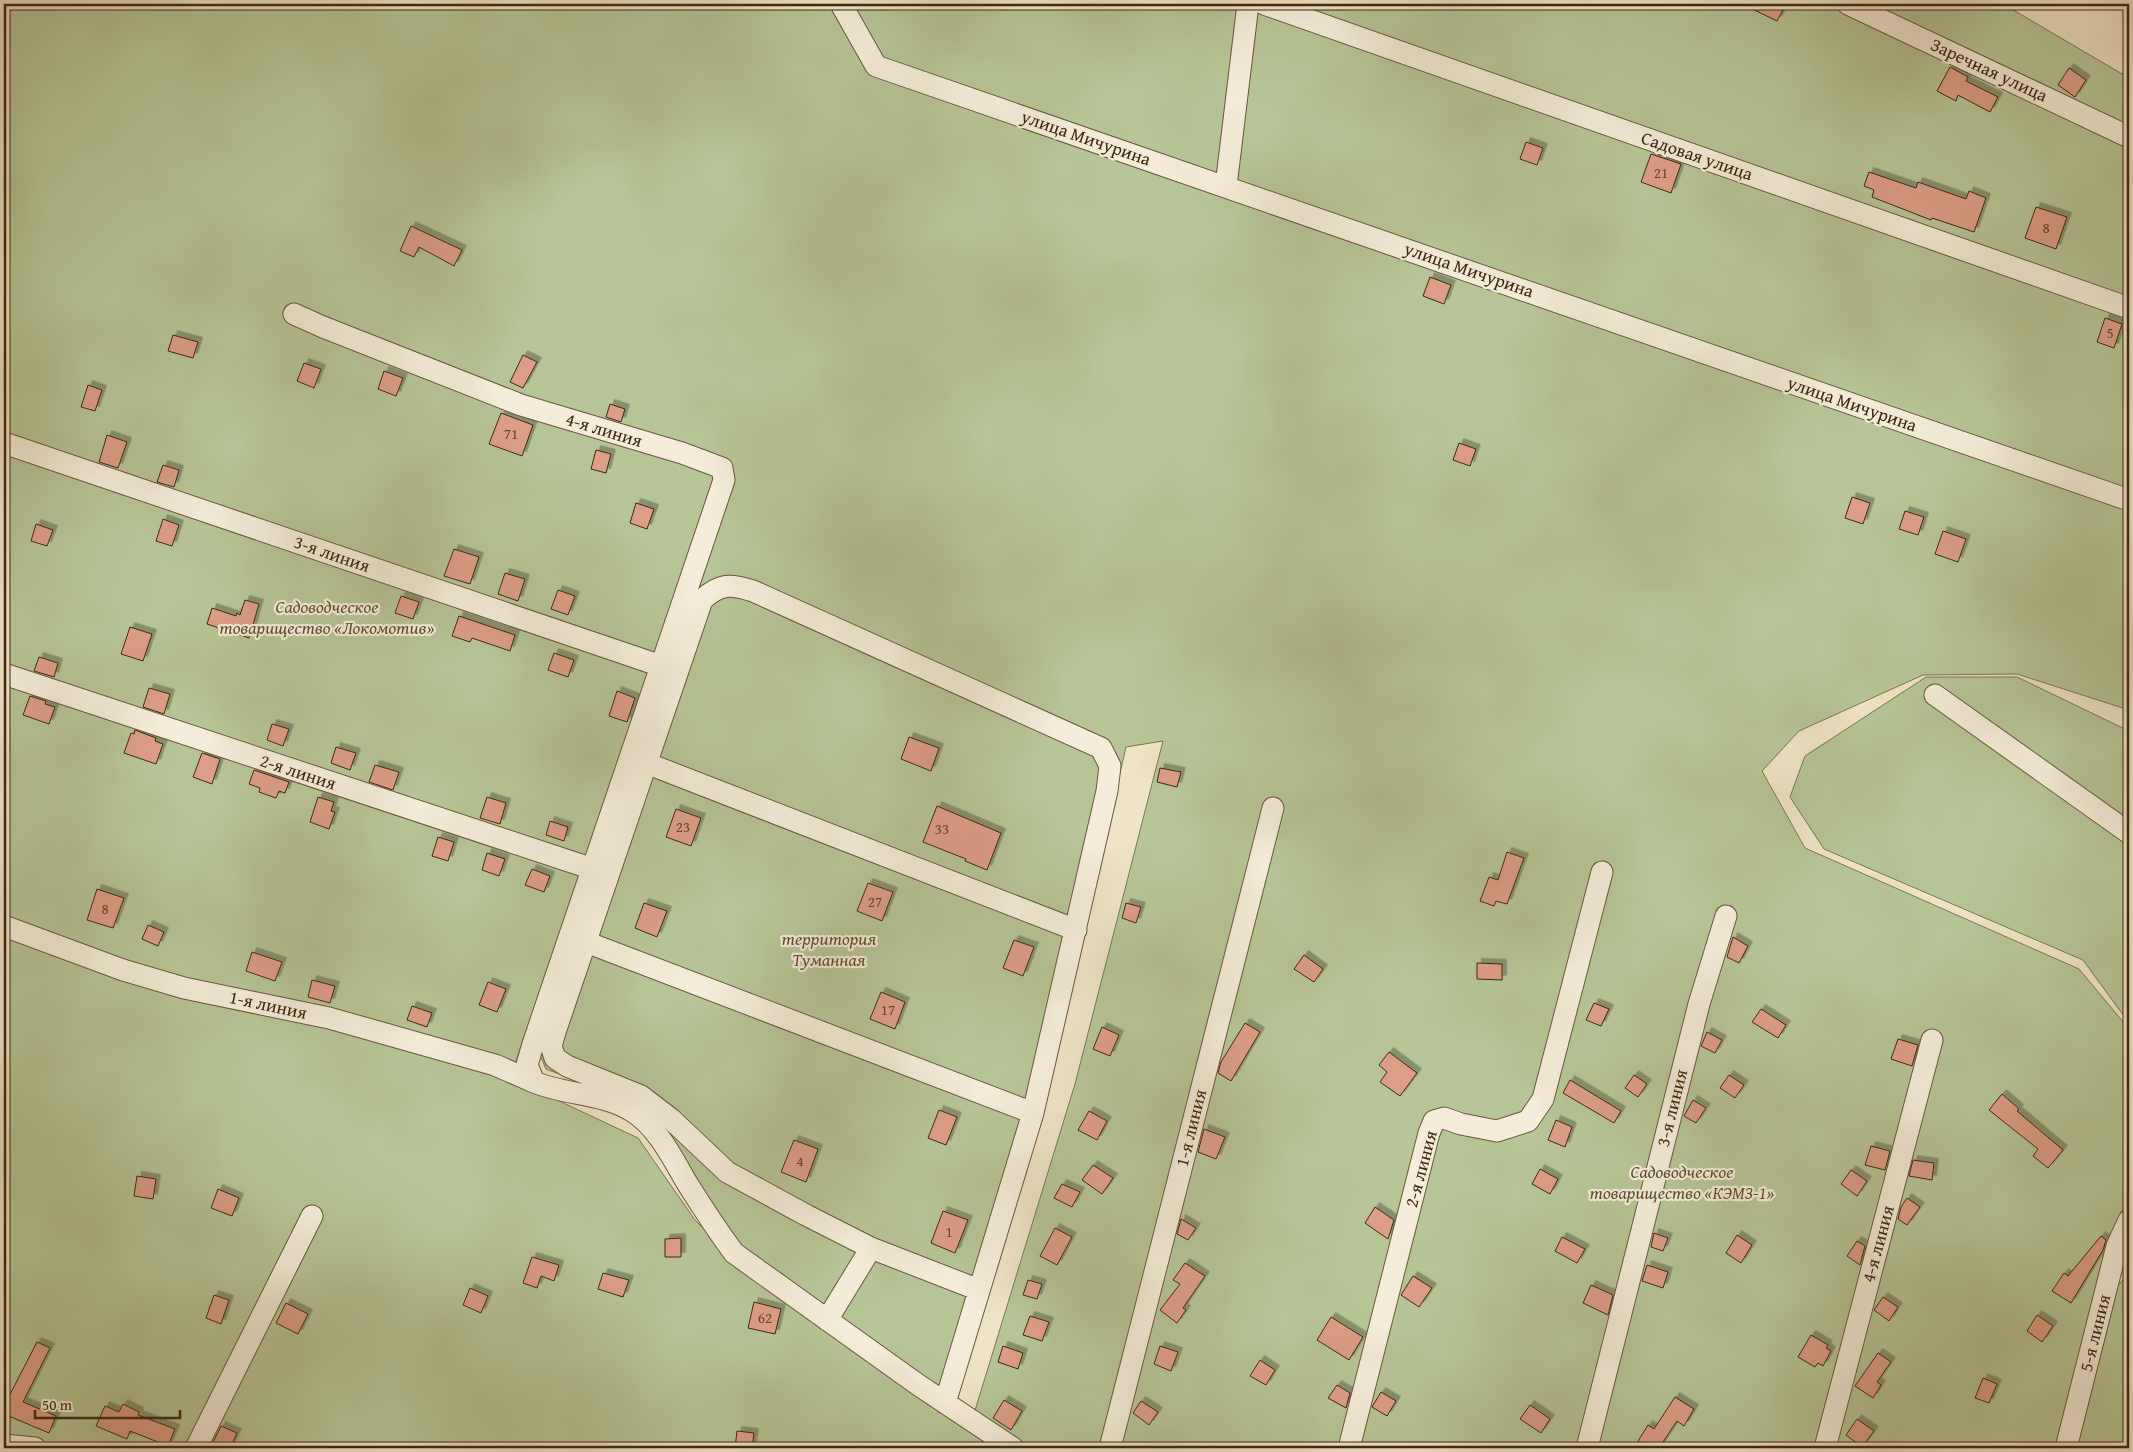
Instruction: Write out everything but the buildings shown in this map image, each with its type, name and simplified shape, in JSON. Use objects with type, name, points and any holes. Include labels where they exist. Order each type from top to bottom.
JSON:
[{"type":"street","name":"улица Мичурина","points":[[841,4],[876,66],[2129,500]]},
{"type":"street","points":[[1226,186],[1248,4]]},
{"type":"street","name":"Садовая улица","points":[[1264,4],[2129,308]]},
{"type":"street","name":"Заречная улица","points":[[1848,4],[2129,137]]},
{"type":"street","name":"4-я линия","points":[[294,314],[341,335],[521,405],[682,453],[722,468],[724,480],[669,668]]},
{"type":"street","name":"3-я линия","points":[[4,443],[669,668]]},
{"type":"street","points":[[534,1082],[528,1065],[533,1044],[593,869],[669,668],[702,600],[713,589],[733,585],[753,591],[1101,748],[1110,766],[1107,791],[1033,1113],[945,1403]]},
{"type":"street","points":[[669,668],[646,763],[551,1046],[555,1058],[567,1066],[641,1096],[672,1119],[727,1172],[871,1248],[980,1290]]},
{"type":"street","name":"2-я линия","points":[[4,674],[593,869]]},
{"type":"street","points":[[1935,695],[2129,834]]},
{"type":"street","points":[[646,763],[1076,930]]},
{"type":"street","name":"1-я линия","points":[[1110,1448],[1273,808]]},
{"type":"street","name":"2-я линия","points":[[1349,1448],[1429,1133],[1434,1121],[1444,1118],[1461,1124],[1497,1131],[1528,1121],[1543,1099],[1602,872]]},
{"type":"street","name":"3-я линия","points":[[1587,1448],[1698,1004],[1726,916]]},
{"type":"street","name":"1-я линия","points":[[4,926],[123,970],[184,988],[329,1018],[495,1065],[551,1089],[610,1102],[632,1111],[650,1126],[716,1229],[734,1253],[945,1403],[1012,1448]]},
{"type":"street","points":[[586,942],[1033,1113]]},
{"type":"street","name":"4-я линия","points":[[1825,1448],[1932,1040]]},
{"type":"street","points":[[196,1448],[312,1216]]},
{"type":"street","name":"5-я линия","points":[[2066,1448],[2117,1246],[2129,1220]]},
{"type":"street","points":[[827,1320],[871,1248]]},
{"type":"street","points":[[4,1445],[36,1448]]},
{"type":"green space","points":[[4,4],[2003,4],[2129,78],[2129,710],[2017,674],[1923,675],[1799,731],[1762,771],[1805,848],[2079,969],[2129,1029],[2129,1198],[2114,1230],[2060,1448],[1020,1448],[973,1417],[1075,1084],[1163,741],[1126,747],[1052,1067],[954,1407],[745,1256],[642,1106],[546,1069],[539,1053],[717,482],[510,1078],[638,1138],[695,1220],[743,1267],[1002,1448],[4,1448]]},
{"type":"green space","points":[[1926,677],[2017,677],[2129,731],[2129,1023],[2083,960],[1824,849],[1790,797],[1805,756]]},
{"type":"green space","points":[[2129,1272],[2129,1448],[2082,1448],[2075,1444],[2113,1292]]},
{"type":"park label","name":"Садоводческое товарищество «Локомотив»","points":[[327,617]]},
{"type":"park label","name":"территория Туманная","points":[[829,950]]},
{"type":"park label","name":"Садоводческое товарищество «КЭМЗ-1»","points":[[1682,1182]]}]
